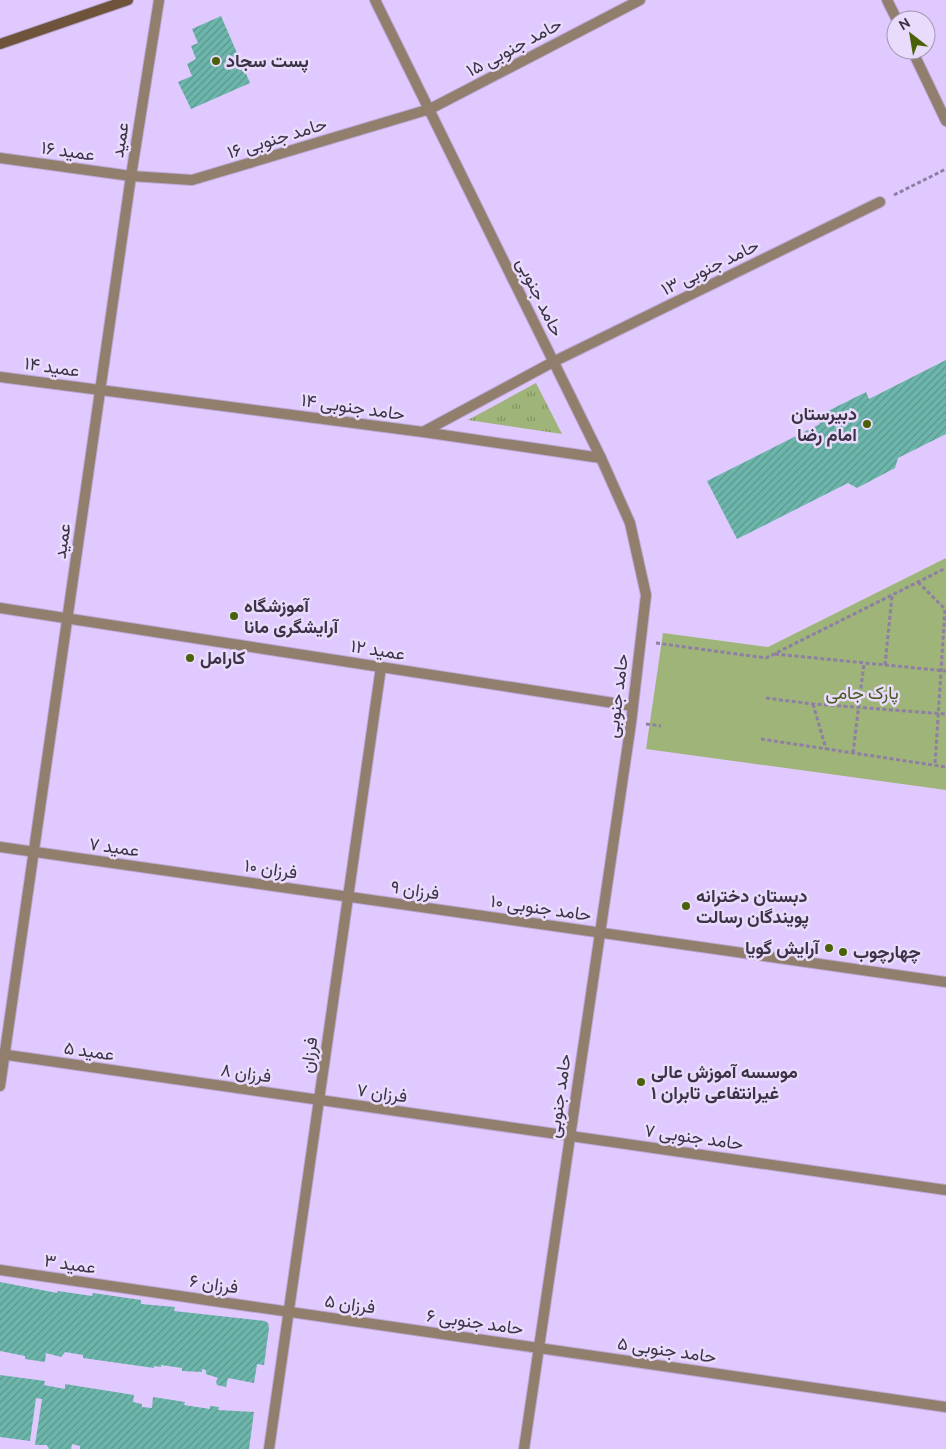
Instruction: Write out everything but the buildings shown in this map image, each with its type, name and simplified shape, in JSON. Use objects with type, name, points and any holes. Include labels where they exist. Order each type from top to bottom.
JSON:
[{"type":"main road","points":[[0,44],[128,0]]},
{"type":"street","name":"عمید","points":[[0,1086],[2,1055],[34,852],[131,176],[159,0]]},
{"type":"street","name":"حامد جنوبی","points":[[375,0],[601,458],[630,523],[646,595],[633,706],[524,1449]]},
{"type":"street","name":"حامد جنوبی ۱۵","points":[[430,109],[640,0]]},
{"type":"street","points":[[917,60],[946,121]]},
{"type":"street","name":"حامد جنوبی ۱۶","points":[[131,176],[192,180],[430,109]]},
{"type":"street","name":"عمید ۱۶","points":[[0,158],[131,176]]},
{"type":"street","name":"حامد جنوبی ۱۳","points":[[423,432],[554,362],[880,202]]},
{"type":"street","name":"عمید ۱۴","points":[[0,376],[100,390]]},
{"type":"street","name":"حامد جنوبی ۱۴","points":[[100,390],[423,432],[601,458]]},
{"type":"street","name":"عمید ۱۲","points":[[0,608],[633,706]]},
{"type":"street","name":"فرزان","points":[[269,1449],[381,666]]},
{"type":"street","name":"عمید ۷","points":[[0,847],[190,874]]},
{"type":"street","name":"فرزان ۱۰","points":[[190,874],[348,897]]},
{"type":"street","name":"فرزان ۹","points":[[348,897],[478,915]]},
{"type":"street","name":"حامد جنوبی ۱۰","points":[[478,915],[946,982]]},
{"type":"street","name":"عمید ۵","points":[[2,1055],[169,1079]]},
{"type":"street","name":"فرزان ۸","points":[[169,1079],[319,1100]]},
{"type":"street","name":"فرزان ۷","points":[[319,1100],[570,1136]]},
{"type":"street","name":"حامد جنوبی ۷","points":[[570,1136],[946,1190]]},
{"type":"street","name":"عمید ۳","points":[[0,1270],[135,1289]]},
{"type":"street","name":"فرزان ۶","points":[[135,1289],[289,1312]]},
{"type":"street","name":"فرزان ۵","points":[[289,1312],[408,1329]]},
{"type":"street","name":"حامد جنوبی ۶","points":[[408,1329],[538,1348]]},
{"type":"street","name":"حامد جنوبی ۵","points":[[538,1348],[946,1407]]},
{"type":"path","points":[[880,202],[946,170]]},
{"type":"path","points":[[641,640],[766,658],[946,568]]},
{"type":"path","points":[[918,582],[945,609],[935,765]]},
{"type":"path","points":[[886,665],[892,595]]},
{"type":"path","points":[[773,654],[946,671]]},
{"type":"path","points":[[853,753],[864,663]]},
{"type":"path","points":[[766,698],[813,704],[946,714]]},
{"type":"path","points":[[813,704],[826,749]]},
{"type":"path","points":[[761,738],[946,766]]},
{"type":"green space","points":[[536,383],[562,434],[468,420]]},
{"type":"green space","name":"پارک جامی","points":[[946,558],[946,790],[646,749],[663,633],[768,647]]},
{"type":"place","name":"پست سجاد","points":[[216,61]]},
{"type":"place","name":"دبیرستان امام رضا","points":[[867,424]]},
{"type":"place","name":"آموزشگاه آرایشگری مانا","points":[[234,616]]},
{"type":"place","name":"کارامل","points":[[190,658]]},
{"type":"place","name":"دبستان دخترانه پویندگان رسالت","points":[[686,906]]},
{"type":"place","name":"آرایش گویا","points":[[829,948]]},
{"type":"place","name":"چهارچوب","points":[[843,952]]},
{"type":"place","name":"موسسه آموزش عالی غیرانتفاعی تابران ۱","points":[[641,1082]]}]
